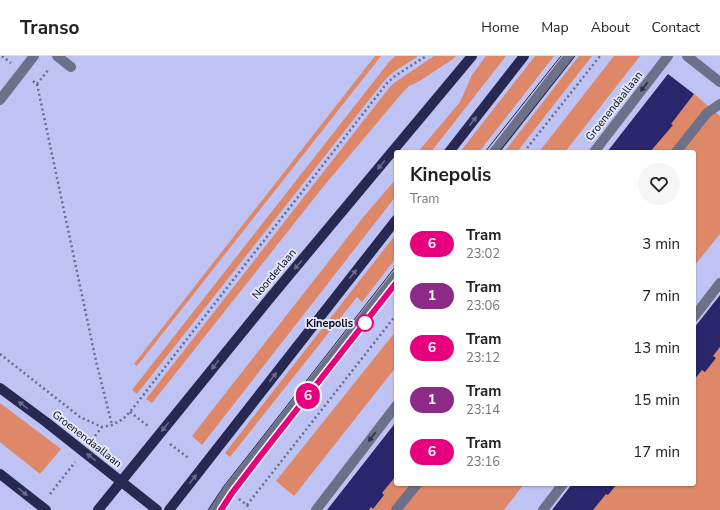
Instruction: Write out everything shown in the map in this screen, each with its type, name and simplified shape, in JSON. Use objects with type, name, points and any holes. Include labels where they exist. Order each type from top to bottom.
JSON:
[{"type":"main road","name":"Noorderlaan","points":[[98,510],[270,298],[472,56]]},
{"type":"main road","points":[[451,150],[524,56]]},
{"type":"main road","points":[[169,510],[394,223]]},
{"type":"main road","name":"Groenendaallaan","points":[[0,388],[46,422],[157,510]]},
{"type":"main road","points":[[0,474],[43,508]]},
{"type":"street","points":[[0,100],[34,56]]},
{"type":"street","points":[[58,56],[71,67]]},
{"type":"street","points":[[496,150],[569,56]]},
{"type":"street","name":"Groenendaallaan","points":[[596,150],[668,56]]},
{"type":"street","points":[[687,56],[720,82]]},
{"type":"street","points":[[678,150],[707,113],[720,104]]},
{"type":"street","points":[[214,510],[228,490],[394,279]]},
{"type":"street","points":[[696,314],[720,283]]},
{"type":"street","points":[[316,510],[394,409]]},
{"type":"street","points":[[396,510],[415,486]]},
{"type":"street","points":[[543,510],[561,486]]},
{"type":"path","points":[[2,56],[37,84],[96,361],[112,425]]},
{"type":"path","points":[[37,84],[58,56]]},
{"type":"path","points":[[0,354],[80,417],[102,427],[112,425],[123,419],[387,83],[395,76],[426,56]]},
{"type":"path","points":[[526,150],[600,56]]},
{"type":"path","points":[[249,510],[247,505],[394,318]]},
{"type":"path","points":[[43,508],[83,451],[102,427]]},
{"type":"shaded area","points":[[375,56],[381,56],[137,366],[134,364]]},
{"type":"shaded area","points":[[395,56],[418,56],[396,70],[384,81],[137,394],[132,390]]},
{"type":"shaded area","points":[[434,56],[456,56],[418,82],[409,86],[403,92],[323,187],[152,403],[146,399],[389,88]]},
{"type":"shaded area","points":[[486,56],[506,56],[433,150],[420,150],[460,102],[472,75]]},
{"type":"shaded area","points":[[535,56],[554,56],[481,150],[462,150]]},
{"type":"shaded area","points":[[579,56],[592,56],[519,150],[506,150]]},
{"type":"shaded area","points":[[614,56],[640,56],[567,150],[541,150]]},
{"type":"shaded area","points":[[694,94],[720,116],[720,234],[696,264],[696,150],[650,150]]},
{"type":"shaded area","points":[[394,181],[394,199],[202,445],[192,436],[365,215]]},
{"type":"shaded area","points":[[394,237],[394,261],[362,302],[357,297],[230,457],[225,453]]},
{"type":"shaded area","points":[[394,334],[394,370],[294,496],[276,481]]},
{"type":"shaded area","points":[[720,347],[720,510],[592,510],[611,486],[696,486],[696,377]]},
{"type":"shaded area","points":[[0,403],[61,449],[40,474],[0,442]]},
{"type":"shaded area","points":[[394,478],[394,486],[522,486],[504,510],[369,510]]},
{"type":"building","points":[[668,74],[694,94],[671,124],[673,125],[652,150],[609,150]]},
{"type":"building","points":[[720,295],[720,347],[713,356],[716,358],[705,372],[702,370],[696,378],[696,325]]},
{"type":"building","points":[[394,425],[394,478],[382,493],[384,495],[373,509],[371,507],[369,510],[327,510]]},
{"type":"building","points":[[570,486],[615,486],[608,495],[606,494],[593,510],[552,510]]},
{"type":"tram line","points":[[487,150],[561,56]]},
{"type":"tram line","points":[[501,150],[575,56]]},
{"type":"tram line","points":[[208,510],[224,486],[394,269]]},
{"type":"tram line","points":[[221,510],[258,459],[394,286]]},
{"type":"tram line","name":"6","points":[[221,510],[258,459],[394,286]]},
{"type":"place","name":"Kinepolis","points":[[365,323]]}]
